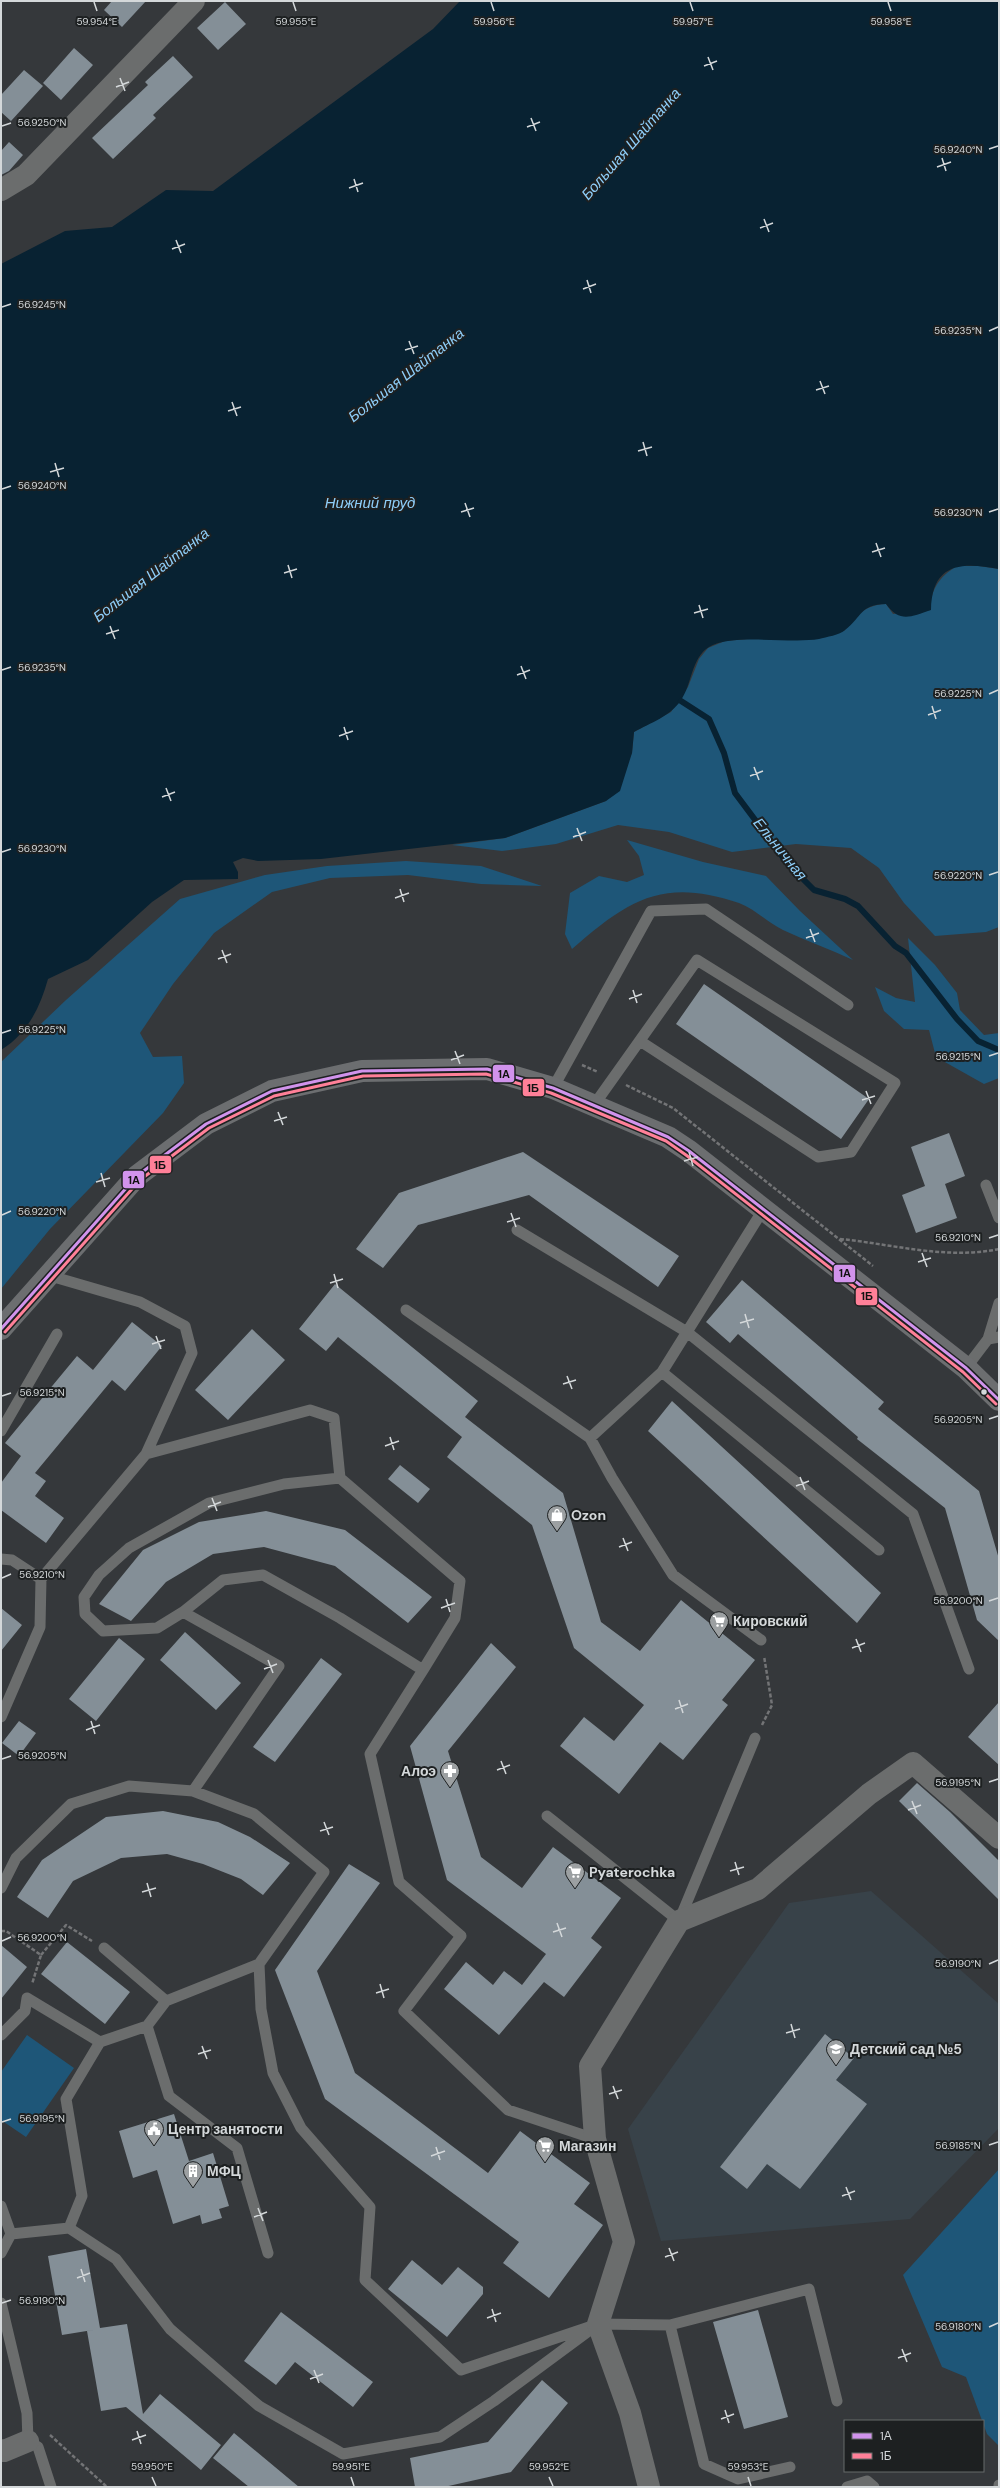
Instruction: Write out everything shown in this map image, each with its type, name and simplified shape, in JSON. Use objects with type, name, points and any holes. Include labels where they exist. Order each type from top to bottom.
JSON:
[{"type":"main road","points":[[1,1329],[137,1176],[206,1124],[272,1091],[362,1071],[487,1069],[553,1088],[668,1137],[689,1151],[966,1368],[999,1400]]},
{"type":"street","points":[[1,190],[26,175],[194,1]]},
{"type":"street","points":[[649,2487],[630,2413],[598,2324],[624,2242],[595,2138],[590,2066],[679,1921],[758,1889],[869,1794],[913,1763],[999,1838]]},
{"type":"street","points":[[1,2450],[4,2451],[28,2441]]},
{"type":"lane","points":[[553,1088],[651,911],[706,909],[848,1005]]},
{"type":"lane","points":[[594,1105],[697,960],[895,1083],[851,1152],[818,1157],[640,1041]]},
{"type":"lane","points":[[986,1185],[999,1218]]},
{"type":"lane","points":[[590,1438],[662,1372],[764,1210]]},
{"type":"lane","points":[[517,1230],[686,1332],[913,1514],[969,1670]]},
{"type":"lane","points":[[1,1717],[40,1627],[41,1579],[146,1454],[192,1353],[185,1326],[140,1302],[48,1275]]},
{"type":"lane","points":[[966,1368],[988,1339],[999,1302]]},
{"type":"lane","points":[[406,1310],[590,1438],[612,1478],[673,1575],[761,1640]]},
{"type":"lane","points":[[1,1431],[57,1334]]},
{"type":"lane","points":[[988,1339],[999,1337]]},
{"type":"lane","points":[[662,1372],[879,1550]]},
{"type":"lane","points":[[146,1454],[310,1410],[334,1418],[340,1478],[460,1581],[455,1618],[370,1754],[399,1882],[461,1936],[404,2010],[508,2110],[595,2138]]},
{"type":"lane","points":[[340,1478],[284,1484],[209,1503],[129,1548],[99,1575],[84,1597],[85,1614],[103,1631],[157,1628],[184,1612],[223,1580],[263,1575],[340,1618],[423,1670]]},
{"type":"lane","points":[[1,1558],[12,1560],[41,1579]]},
{"type":"lane","points":[[184,1612],[279,1666],[193,1791]]},
{"type":"lane","points":[[547,1816],[679,1921],[755,1738]]},
{"type":"lane","points":[[1,1888],[16,1858],[71,1804],[129,1786],[193,1791],[254,1814],[324,1872],[259,1964],[166,2001],[147,2026],[100,2042],[66,2100],[82,2196],[69,2228]]},
{"type":"lane","points":[[104,1948],[166,2001]]},
{"type":"lane","points":[[259,1964],[261,2010],[273,2073],[301,2128],[370,2207],[365,2280],[461,2370],[598,2324],[670,2325],[809,2289],[837,2400]]},
{"type":"lane","points":[[1,2035],[25,2012],[27,1998],[100,2042]]},
{"type":"lane","points":[[147,2026],[169,2096],[237,2148],[268,2254]]},
{"type":"lane","points":[[1,2206],[11,2234],[1,2253]]},
{"type":"lane","points":[[11,2234],[69,2228],[116,2259],[170,2329],[258,2406],[343,2454],[440,2437],[494,2401],[598,2324]]},
{"type":"lane","points":[[1,2304],[27,2413],[28,2441],[38,2447],[51,2487]]},
{"type":"lane","points":[[670,2325],[704,2464],[738,2479],[790,2467]]},
{"type":"lane","points":[[847,2487],[867,2481],[874,2487]]},
{"type":"path","points":[[840,1239],[919,1250],[954,1252],[999,1249]]},
{"type":"path","points":[[755,1738],[772,1706],[761,1640]]},
{"type":"path","points":[[27,1998],[41,1955],[66,1925],[104,1948]]},
{"type":"path","points":[[1,1930],[6,1931],[41,1955]]},
{"type":"path","points":[[27,2413],[108,2487]]},
{"type":"shaded area","points":[[957,566],[979,566],[999,569],[999,927],[986,932],[935,936],[904,903],[879,868],[851,848],[796,844],[732,852],[669,832],[618,825],[556,844],[502,851],[452,845],[505,838],[606,801],[632,753],[634,732],[671,712],[688,687],[699,659],[708,648],[725,641],[844,631],[853,620],[872,606],[886,604],[893,614],[930,610],[932,596],[937,584],[945,575]]},
{"type":"shaded area","points":[[627,840],[703,862],[766,876],[800,911],[853,960],[783,930],[739,903],[689,892],[668,893],[648,898],[629,906],[611,917],[572,949],[565,934],[570,893],[599,876],[627,882],[644,875],[639,856]]},
{"type":"shaded area","points":[[406,861],[481,866],[542,886],[481,884],[408,875],[330,878],[272,892],[214,933],[173,984],[140,1033],[153,1057],[182,1056],[184,1083],[163,1113],[50,1229],[1,1289],[1,1062],[66,1000],[180,899],[265,875],[327,866]]},
{"type":"shaded area","points":[[908,938],[935,965],[957,993],[960,1010],[984,1035],[999,1033],[999,1078],[984,1084],[936,1057],[929,1030],[904,1029],[884,1011],[875,987],[896,998],[915,1002]]},
{"type":"shaded area","name":"Детский сад №5","points":[[871,1891],[999,2004],[999,2128],[910,2219],[661,2241],[628,2129],[789,1903]]},
{"type":"shaded area","points":[[27,2035],[74,2068],[26,2137],[1,2120],[1,2072]]},
{"type":"shaded area","points":[[999,2169],[999,2446],[987,2434],[984,2426],[984,2420],[982,2420],[966,2377],[942,2367],[903,2275]]},
{"type":"water","name":"Нижний пруд","points":[[460,1],[999,1],[999,569],[972,566],[951,569],[943,575],[937,583],[933,594],[931,610],[917,615],[906,617],[901,616],[891,610],[886,604],[877,605],[862,612],[843,632],[829,637],[807,640],[731,641],[719,643],[709,647],[703,652],[695,665],[685,694],[677,706],[660,719],[634,732],[632,753],[620,791],[606,801],[505,838],[321,859],[258,861],[243,858],[233,862],[238,872],[238,879],[184,880],[152,902],[88,960],[48,979],[41,1000],[31,1019],[18,1036],[1,1050],[1,264],[65,231],[112,227],[166,190],[213,191],[433,29]]},
{"type":"building","points":[[112,1],[146,1],[122,27],[104,10]]},
{"type":"building","points":[[225,2],[246,24],[218,50],[197,28]]},
{"type":"building","points":[[74,48],[93,65],[61,100],[43,83]]},
{"type":"building","points":[[173,56],[193,77],[153,115],[156,118],[113,159],[92,138],[148,85],[145,82]]},
{"type":"building","points":[[24,70],[43,86],[11,121],[1,112],[1,95]]},
{"type":"building","points":[[9,142],[23,155],[9,171],[1,175],[1,151]]},
{"type":"building","points":[[704,984],[869,1099],[841,1139],[676,1024]]},
{"type":"building","points":[[949,1133],[965,1176],[945,1184],[957,1218],[916,1233],[902,1195],[925,1186],[911,1147]]},
{"type":"building","points":[[523,1152],[679,1256],[658,1287],[529,1195],[418,1225],[383,1268],[356,1249],[399,1193]]},
{"type":"building","points":[[742,1280],[884,1402],[878,1409],[979,1491],[999,1559],[999,1641],[977,1620],[945,1508],[857,1439],[858,1437],[738,1334],[730,1343],[706,1322]]},
{"type":"building","points":[[335,1284],[478,1401],[465,1417],[563,1493],[601,1622],[640,1651],[681,1600],[755,1660],[722,1700],[728,1705],[683,1760],[660,1742],[619,1794],[560,1746],[584,1717],[614,1741],[644,1705],[574,1648],[532,1525],[447,1457],[462,1437],[338,1337],[326,1351],[299,1329]]},
{"type":"building","points":[[132,1322],[162,1346],[125,1391],[112,1380],[35,1473],[46,1481],[35,1496],[64,1518],[46,1543],[1,1510],[1,1483],[21,1456],[5,1443],[77,1356],[93,1370]]},
{"type":"building","points":[[252,1329],[285,1360],[228,1420],[195,1390]]},
{"type":"building","points":[[672,1401],[881,1593],[857,1623],[648,1431]]},
{"type":"building","points":[[400,1465],[430,1489],[418,1503],[388,1479]]},
{"type":"building","points":[[266,1511],[345,1530],[432,1597],[408,1623],[335,1566],[264,1547],[213,1554],[166,1582],[131,1621],[99,1604],[143,1550],[199,1522]]},
{"type":"building","points":[[1,1608],[22,1625],[1,1651]]},
{"type":"building","points":[[185,1632],[241,1683],[216,1710],[160,1660]]},
{"type":"building","points":[[119,1638],[145,1659],[96,1721],[69,1699]]},
{"type":"building","points":[[491,1643],[516,1667],[448,1751],[481,1857],[522,1888],[553,1847],[621,1898],[591,1938],[602,1947],[564,1997],[544,1982],[499,2035],[444,1989],[466,1962],[493,1985],[504,1971],[522,1985],[546,1954],[447,1880],[410,1746]]},
{"type":"building","points":[[321,1658],[342,1674],[275,1762],[253,1747]]},
{"type":"building","points":[[999,1702],[999,1765],[968,1737]]},
{"type":"building","points":[[19,1721],[36,1733],[19,1756],[2,1743]]},
{"type":"building","points":[[917,1783],[950,1812],[999,1861],[999,1900],[899,1801]]},
{"type":"building","points":[[163,1811],[218,1822],[250,1837],[290,1863],[263,1895],[241,1879],[203,1864],[167,1854],[121,1858],[73,1881],[48,1918],[17,1897],[42,1860],[106,1817]]},
{"type":"building","points":[[349,1864],[380,1883],[317,1971],[355,2073],[488,2173],[520,2131],[590,2183],[574,2204],[603,2225],[549,2298],[503,2263],[519,2242],[325,2099],[275,1970]]},
{"type":"building","points":[[67,1942],[130,1992],[105,2024],[41,1974]]},
{"type":"building","points":[[1,1945],[27,1967],[1,1999]]},
{"type":"building","points":[[825,2034],[854,2058],[836,2080],[867,2104],[800,2189],[767,2164],[747,2189],[720,2167]]},
{"type":"building","points":[[174,2114],[189,2161],[213,2153],[229,2206],[219,2209],[222,2218],[202,2224],[200,2215],[173,2224],[157,2170],[133,2178],[119,2131]]},
{"type":"building","points":[[86,2249],[100,2328],[127,2324],[143,2414],[160,2394],[221,2445],[201,2470],[126,2407],[101,2411],[87,2331],[99,2329],[62,2335],[48,2256]]},
{"type":"building","points":[[412,2260],[442,2285],[458,2267],[483,2287],[483,2294],[447,2337],[388,2289]]},
{"type":"building","points":[[758,2310],[788,2417],[744,2429],[713,2322]]},
{"type":"building","points":[[281,2312],[373,2382],[353,2407],[295,2362],[276,2385],[244,2361]]},
{"type":"building","points":[[542,2380],[568,2403],[511,2472],[444,2487],[415,2487],[410,2458],[488,2442]]},
{"type":"building","points":[[234,2433],[299,2487],[249,2487],[213,2458]]},
{"type":"waterway","name":"Ельничная","points":[[681,701],[709,719],[724,753],[735,793],[788,864],[814,890],[845,899],[858,906],[895,946],[906,953],[957,1019],[978,1041],[999,1050]]},
{"type":"transit line","name":"1А","points":[[1,1329],[137,1176],[206,1124],[272,1091],[362,1071],[487,1069],[553,1088],[668,1137],[689,1151],[966,1368],[999,1400]]},
{"type":"transit line","name":"1Б","points":[[5,1332],[140,1180],[209,1128],[274,1096],[363,1076],[486,1074],[551,1093],[666,1141],[686,1155],[963,1372],[996,1404]]},
{"type":"place","name":"Ozon","points":[[557,1532]]},
{"type":"place","name":"Кировский","points":[[719,1638]]},
{"type":"place","name":"Алоэ","points":[[450,1788]]},
{"type":"place","name":"Pyaterochka","points":[[575,1889]]},
{"type":"place","name":"Детский сад №5","points":[[836,2066]]},
{"type":"place","name":"Центр занятости","points":[[154,2146]]},
{"type":"place","name":"Магазин","points":[[545,2163]]},
{"type":"place","name":"МФЦ","points":[[193,2188]]},
{"type":"water label","name":"Большая Шайтанка","points":[[631,144]]},
{"type":"water label","name":"Большая Шайтанка","points":[[406,375]]},
{"type":"water label","name":"Большая Шайтанка","points":[[151,575]]}]
